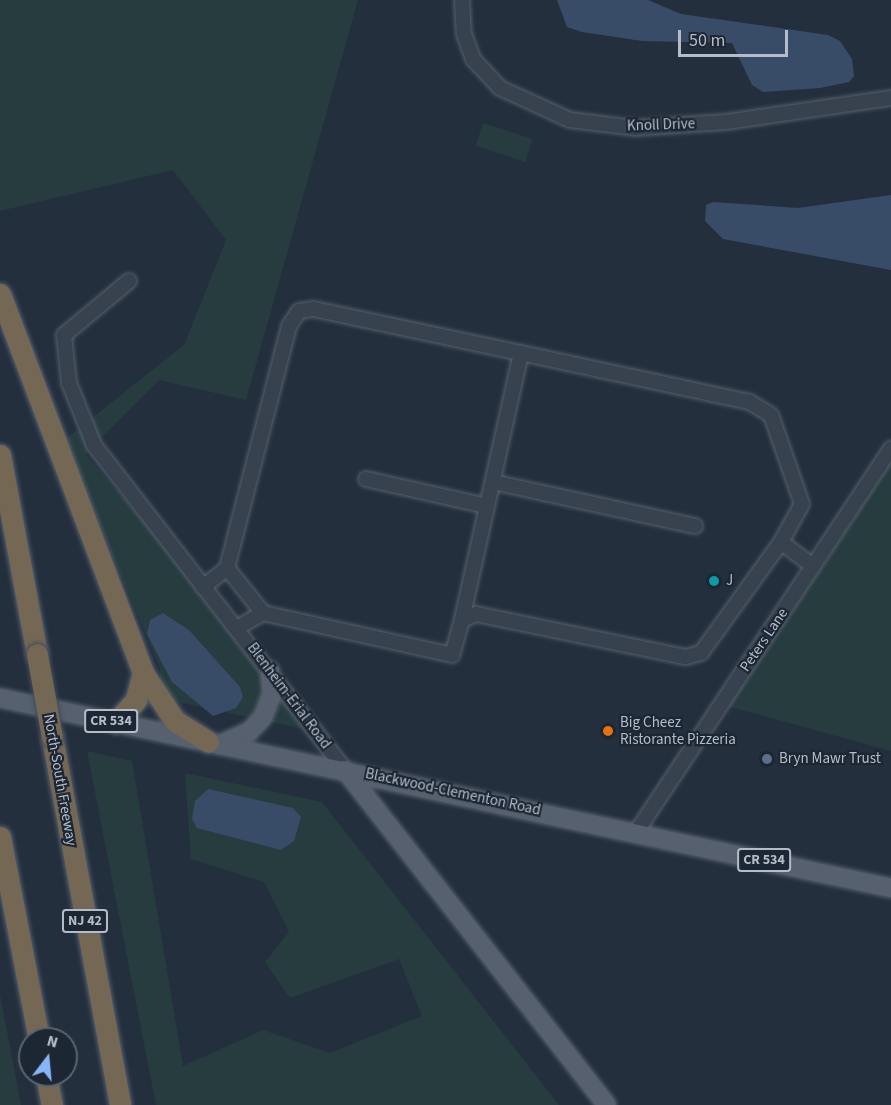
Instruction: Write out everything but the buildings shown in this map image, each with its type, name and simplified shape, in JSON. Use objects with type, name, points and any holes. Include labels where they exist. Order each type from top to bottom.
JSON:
[{"type":"highway","points":[[0,294],[142,673],[175,721],[213,744]]},
{"type":"highway","name":"North-South Freeway","points":[[0,455],[120,1105]]},
{"type":"highway","points":[[116,722],[136,700],[142,673]]},
{"type":"highway","points":[[0,837],[37,1027]]},
{"type":"highway","points":[[48,1087],[52,1105]]},
{"type":"main road","points":[[213,744],[250,731],[263,717],[272,694],[270,671]]},
{"type":"main road","name":"Blackwood-Clementon Road","points":[[7,700],[637,831],[891,888]]},
{"type":"main road","name":"Blenheim-Erial Road","points":[[345,770],[607,1105]]},
{"type":"street","name":"Knoll Drive","points":[[462,0],[464,33],[473,59],[500,88],[570,120],[635,128],[726,122],[891,98]]},
{"type":"street","name":"Blenheim-Erial Road","points":[[129,281],[68,327],[63,353],[69,383],[93,445],[345,770]]},
{"type":"street","points":[[204,587],[227,568],[289,326],[299,310],[314,309],[765,408],[802,504],[781,542],[716,638],[693,655],[476,614],[462,620]]},
{"type":"street","points":[[227,568],[263,613],[452,655],[462,620],[521,353]]},
{"type":"street","name":"Peters Lane","points":[[637,831],[891,449]]},
{"type":"street","points":[[366,479],[487,506]]},
{"type":"street","points":[[493,482],[695,526]]},
{"type":"street","points":[[781,542],[813,566]]},
{"type":"street","points":[[237,628],[263,613]]},
{"type":"green space","points":[[0,0],[358,0],[246,400],[159,380],[85,454],[181,563],[317,732],[160,698],[160,668],[64,440],[184,345],[226,240],[173,170],[0,211]]},
{"type":"green space","points":[[483,123],[532,139],[525,162],[476,146]]},
{"type":"green space","points":[[891,443],[891,751],[720,704]]},
{"type":"green space","points":[[87,751],[132,761],[183,1066],[263,1030],[330,1053],[422,1016],[399,959],[290,998],[265,962],[289,932],[264,882],[191,859],[185,773],[322,802],[559,1105],[156,1105]]},
{"type":"green space","points":[[0,995],[21,1105],[0,1105]]},
{"type":"water","points":[[557,0],[648,0],[681,14],[828,35],[840,41],[852,59],[854,76],[849,82],[820,88],[763,92],[752,85],[732,43],[642,41],[582,32],[567,27]]},
{"type":"water","points":[[891,195],[891,270],[723,239],[705,221],[706,205],[713,202],[798,208]]},
{"type":"water","points":[[163,613],[189,630],[240,687],[243,697],[236,708],[213,716],[172,682],[147,634],[150,620]]},
{"type":"water","points":[[208,789],[293,808],[301,817],[294,841],[281,850],[197,828],[192,819],[195,801]]},
{"type":"place","name":"J","points":[[714,581]]},
{"type":"place","name":"Big Cheez Ristorante Pizzeria","points":[[608,731]]},
{"type":"place","name":"Bryn Mawr Trust","points":[[767,759]]}]
